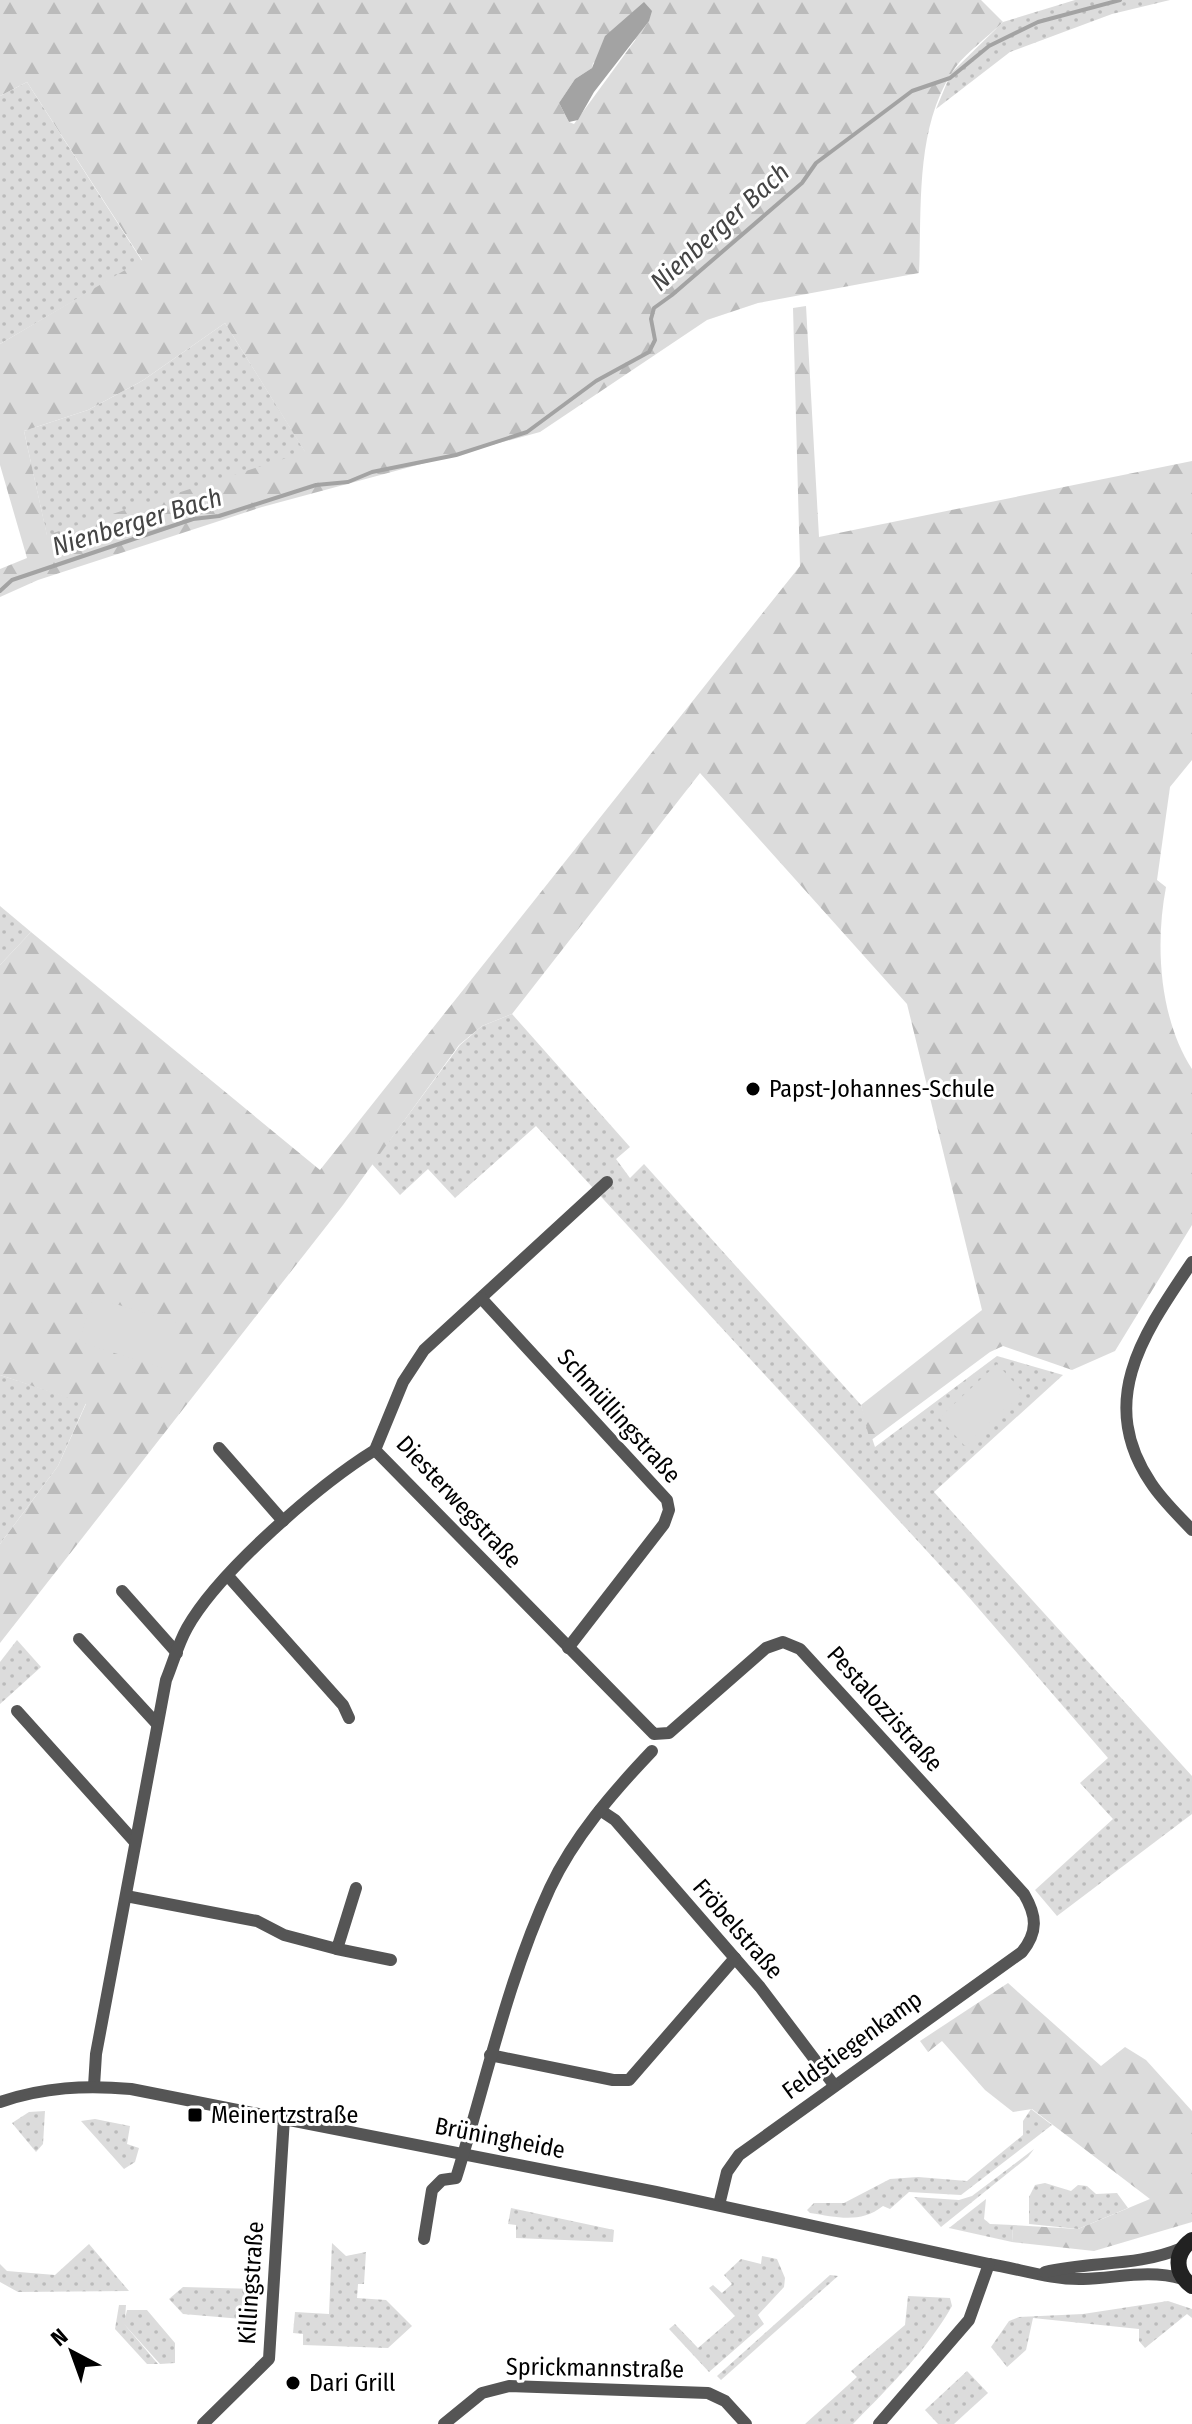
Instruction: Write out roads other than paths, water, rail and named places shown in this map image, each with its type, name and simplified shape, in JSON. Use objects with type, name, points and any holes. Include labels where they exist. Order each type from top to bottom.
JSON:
[{"type":"street","name":"Diesterwegstraße","points":[[607,1182],[414,1363],[398,1390],[375,1450],[645,1728],[661,1735]]},
{"type":"street","points":[[1192,1262],[1136,1352],[1128,1389],[1127,1422],[1131,1441],[1150,1482],[1192,1530]]},
{"type":"street","name":"Schmüllingstraße","points":[[481,1298],[667,1500],[669,1510],[664,1524],[568,1648]]},
{"type":"street","points":[[219,1448],[283,1521]]},
{"type":"street","points":[[94,2086],[96,2054],[157,1724],[166,1680],[187,1627],[228,1576],[283,1521],[346,1467],[375,1450]]},
{"type":"street","points":[[228,1576],[343,1705],[349,1718]]},
{"type":"street","points":[[122,1591],[177,1653]]},
{"type":"street","points":[[79,1639],[157,1724]]},
{"type":"street","name":"Pestalozzistraße","points":[[661,1735],[683,1722],[766,1648],[777,1643],[794,1645],[1024,1894],[1035,1915],[1033,1937]]},
{"type":"street","points":[[17,1711],[134,1841]]},
{"type":"street","points":[[424,2239],[432,2190],[442,2180],[456,2178],[466,2153],[490,2055],[521,1960],[551,1887],[600,1810],[652,1751]]},
{"type":"street","name":"Fröbelstraße","points":[[600,1810],[615,1820],[735,1958],[834,2085]]},
{"type":"street","points":[[337,1949],[356,1888]]},
{"type":"street","points":[[126,1896],[257,1921],[284,1935],[391,1960]]},
{"type":"street","name":"Feldstiegenkamp","points":[[719,2205],[727,2172],[739,2155],[1022,1952],[1033,1937]]},
{"type":"street","points":[[490,2055],[613,2080],[629,2080],[735,1958]]},
{"type":"street","name":"Brüningheide","points":[[0,2102],[27,2093],[94,2086],[180,2097],[719,2205],[989,2264],[1045,2272]]},
{"type":"street","name":"Killingstraße","points":[[203,2424],[269,2359],[284,2118]]},
{"type":"street","points":[[1045,2272],[1114,2266],[1164,2256],[1187,2244]]},
{"type":"street","points":[[1187,2244],[1178,2265],[1188,2282]]},
{"type":"street","points":[[879,2424],[969,2320],[989,2264]]},
{"type":"street","points":[[1045,2272],[1059,2278],[1143,2272],[1188,2282]]},
{"type":"street","name":"Sprickmannstraße","points":[[444,2424],[482,2393],[509,2386],[708,2393],[725,2401],[746,2424]]},
{"type":"waterway","name":"Nienberger Bach","points":[[0,591],[12,580],[193,519],[219,516],[316,485],[348,482],[372,472],[456,455],[527,432],[596,381],[649,352],[655,340],[651,319],[654,308],[802,183],[816,163],[912,91],[950,78],[989,46],[1038,22],[1120,0]]},
{"type":"place","name":"Papst-Johannes-Schule","points":[[753,1089]]},
{"type":"place","name":"Meinertzstraße","points":[[195,2115]]},
{"type":"place","name":"Dari Grill","points":[[293,2383]]}]
